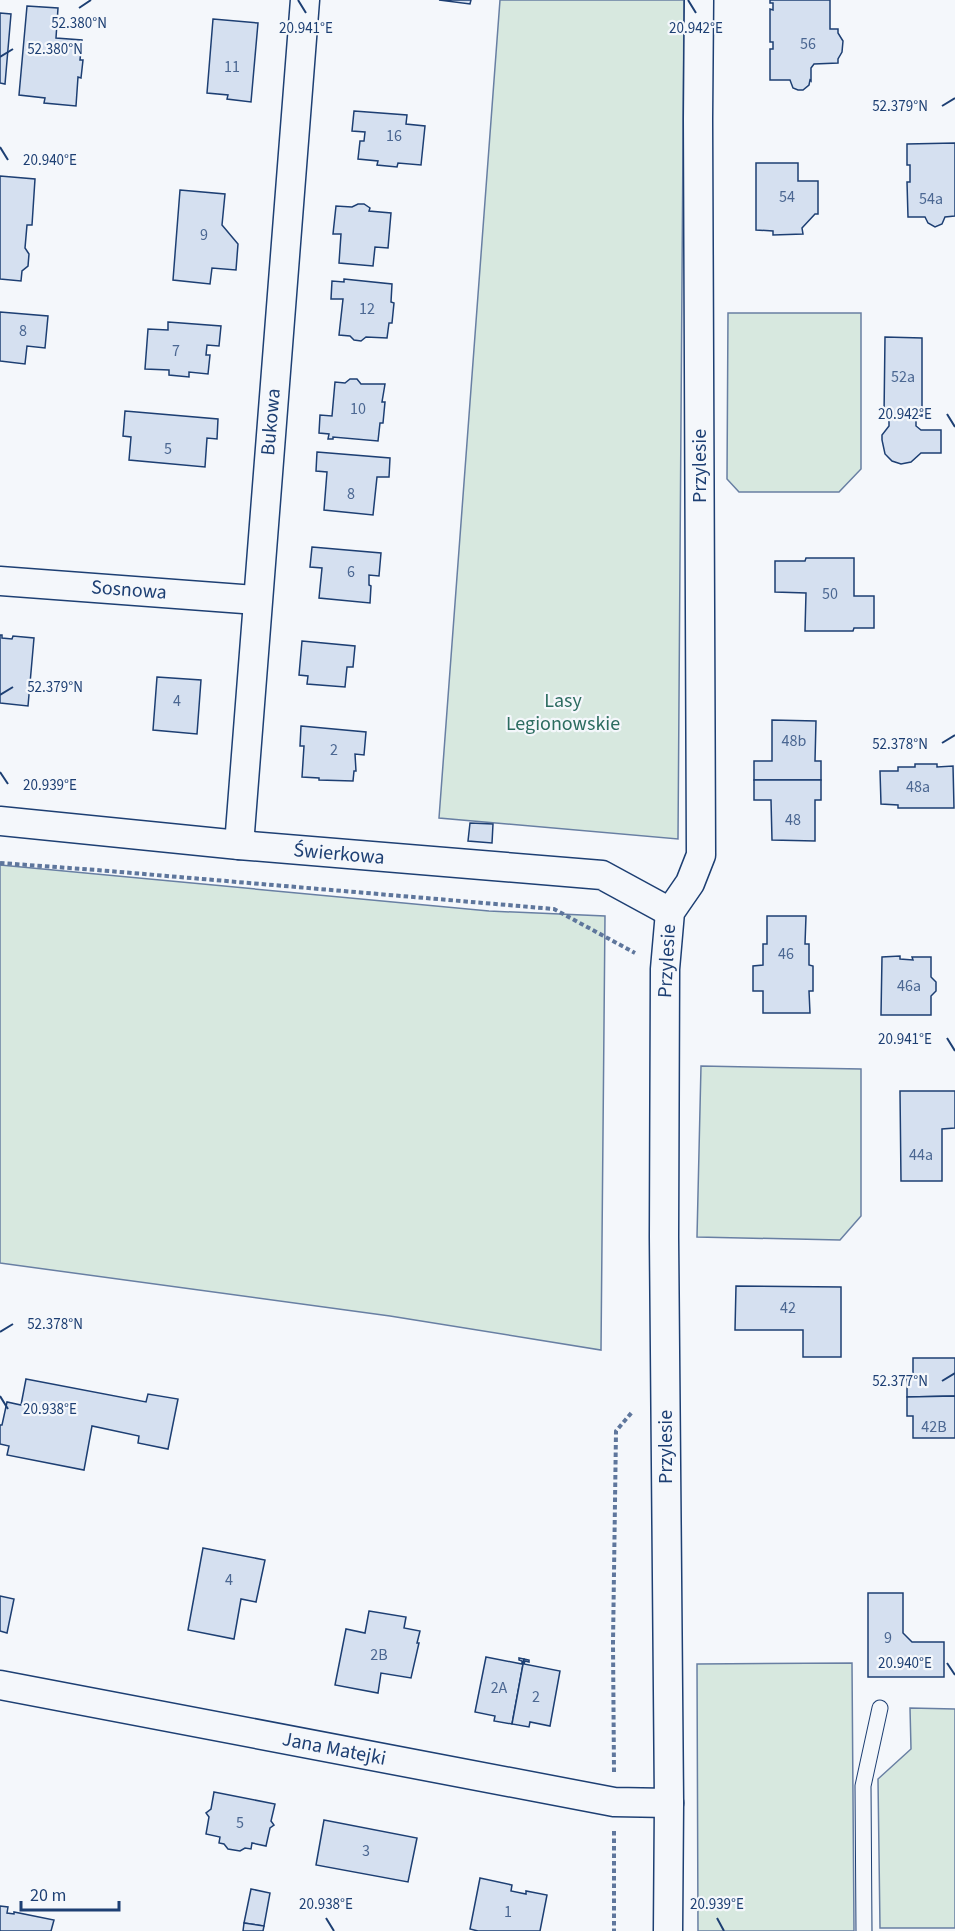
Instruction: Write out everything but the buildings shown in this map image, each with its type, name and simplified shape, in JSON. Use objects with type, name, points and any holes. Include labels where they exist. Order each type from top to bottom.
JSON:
[{"type":"street","name":"Bukowa","points":[[239,845],[305,0]]},
{"type":"street","name":"Przylesie","points":[[668,1931],[664,1249],[665,969],[670,912],[693,877],[701,855],[699,0]]},
{"type":"street","name":"Sosnowa","points":[[0,581],[257,600]]},
{"type":"street","name":"Świerkowa","points":[[0,821],[239,845],[602,875],[670,912]]},
{"type":"street","name":"Jana Matejki","points":[[0,1685],[614,1802],[669,1803]]},
{"type":"lane","points":[[864,1931],[863,1786],[880,1708]]},
{"type":"path","points":[[0,864],[97,870],[554,909],[665,969]]},
{"type":"path","points":[[614,1931],[613,1643],[616,1431],[640,1404]]},
{"type":"green space","name":"Lasy Legionowskie","points":[[500,0],[684,0],[678,839],[439,818]]},
{"type":"green space","points":[[728,313],[861,313],[861,469],[839,492],[739,492],[727,479]]},
{"type":"green space","points":[[0,865],[489,911],[605,916],[601,1350],[390,1316],[0,1263]]},
{"type":"green space","points":[[701,1066],[861,1069],[861,1216],[840,1240],[697,1237]]},
{"type":"green space","points":[[852,1663],[854,1931],[698,1931],[697,1664]]},
{"type":"green space","points":[[910,1708],[955,1709],[955,1928],[880,1928],[878,1779],[911,1749]]}]
